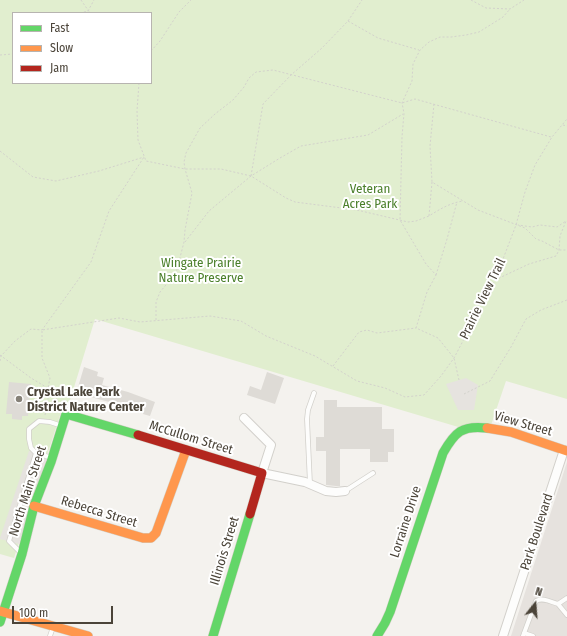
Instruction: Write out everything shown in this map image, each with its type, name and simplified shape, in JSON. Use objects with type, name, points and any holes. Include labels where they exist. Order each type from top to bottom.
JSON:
[{"type":"street","name":"North Main Street","points":[[0,622],[2,611],[22,554],[34,506],[52,458],[66,414]]},
{"type":"street","name":"McCullom Street","points":[[66,414],[262,474]]},
{"type":"street","points":[[244,418],[271,445],[262,474],[305,482],[326,491],[346,491]]},
{"type":"street","name":"View Street","points":[[472,428],[481,427],[500,430],[536,440],[565,451]]},
{"type":"street","name":"Lorraine Drive","points":[[377,636],[390,612],[443,453],[450,441],[459,432],[472,428]]},
{"type":"street","name":"Rebecca Street","points":[[34,506],[143,538],[151,538],[156,533],[186,450]]},
{"type":"street","name":"Park Boulevard","points":[[503,636],[565,451]]},
{"type":"street","name":"Illinois Street","points":[[213,636],[262,474]]},
{"type":"street","points":[[2,611],[88,636]]},
{"type":"lane","points":[[310,484],[307,419],[308,410],[314,393]]},
{"type":"lane","points":[[52,458],[36,453],[31,448],[29,429],[39,421],[50,422],[62,427]]},
{"type":"lane","points":[[22,554],[9,541],[36,453]]},
{"type":"lane","points":[[346,491],[374,473]]},
{"type":"lane","points":[[558,604],[567,598]]},
{"type":"lane","points":[[533,636],[524,634],[536,600],[544,599],[558,604],[567,615]]},
{"type":"lane","points":[[50,636],[53,626]]},
{"type":"path","points":[[81,0],[88,11]]},
{"type":"path","points":[[84,12],[88,11],[94,0]]},
{"type":"path","points":[[152,50],[160,41],[179,12],[191,0]]},
{"type":"path","points":[[251,176],[263,104],[348,21],[362,0]]},
{"type":"path","points":[[471,0],[486,8],[510,9]]},
{"type":"path","points":[[436,276],[426,264],[400,220],[401,144],[404,113],[402,103],[412,81],[413,64],[420,50],[429,42],[440,37],[451,37],[480,32],[503,17],[510,9],[524,0]]},
{"type":"path","points":[[348,21],[378,38],[420,50]]},
{"type":"path","points":[[0,55],[12,54]]},
{"type":"path","points":[[156,321],[156,302],[160,292],[176,273],[184,242],[192,194],[185,169],[184,162],[186,153],[200,128],[233,100],[244,87],[249,78],[256,72],[273,70],[402,103],[415,98],[552,137]]},
{"type":"path","points":[[139,84],[137,111],[138,140],[146,160],[185,169],[221,169],[251,176],[295,202],[357,210],[408,222],[416,221],[429,216],[442,207],[464,201]]},
{"type":"path","points":[[429,216],[432,182],[430,146],[434,104]]},
{"type":"path","points":[[184,242],[209,211],[251,176],[280,158],[301,146],[368,135],[404,113]]},
{"type":"path","name":"Prairie View Trail","points":[[1,355],[31,330],[42,330],[120,318],[140,322],[210,316],[241,321],[266,336],[315,356],[357,381],[385,388],[405,396],[424,394],[441,376],[454,358],[495,280],[516,225],[525,192],[535,164],[552,137],[567,119]]},
{"type":"path","points":[[562,124],[567,126]]},
{"type":"path","points":[[0,150],[33,177],[56,181],[99,171],[145,157]]},
{"type":"path","points":[[42,421],[46,411],[50,378],[42,358],[42,330],[92,262],[109,211],[145,157]]},
{"type":"path","points":[[432,182],[478,210],[526,228],[536,239],[559,250],[567,250]]},
{"type":"path","points":[[416,328],[427,292],[436,276],[457,202]]},
{"type":"path","points":[[516,225],[532,227],[557,227],[567,220]]},
{"type":"path","points":[[495,280],[529,264],[556,256],[559,250],[560,236],[567,220]]},
{"type":"path","points":[[464,394],[490,381],[526,319],[541,310],[567,300]]},
{"type":"path","points":[[332,367],[359,332],[367,330],[377,333],[416,328],[438,338],[454,358],[459,380]]},
{"type":"path","points":[[0,361],[1,355],[30,378],[51,390],[66,414]]},
{"type":"shaded area","points":[[466,378],[478,385],[474,410],[458,410],[446,384]]},
{"type":"shaded area","points":[[29,451],[48,457],[19,544],[0,538]]},
{"type":"shaded area","points":[[567,462],[567,636],[511,636]]},
{"type":"green space","name":"Veteran Acres Park","points":[[0,0],[567,0],[567,399],[506,381],[490,428],[465,429],[95,319],[67,410],[62,409],[14,558],[0,554]]},
{"type":"building","points":[[84,367],[98,372],[97,376],[104,378],[102,385],[128,392],[155,402],[150,416],[143,414],[144,410],[125,404],[124,406],[87,396],[89,390],[78,387]]},
{"type":"building","points":[[267,372],[284,378],[275,404],[247,395],[250,386],[261,390]]},
{"type":"building","name":"Crystal Lake Park District Nature Center","points":[[9,382],[31,384],[28,416],[22,416],[22,420],[12,419],[12,414],[6,414]]},
{"type":"building","points":[[324,400],[337,400],[337,407],[382,407],[382,429],[394,429],[394,452],[388,452],[388,462],[370,462],[370,449],[340,449],[340,486],[326,485],[326,451],[316,451],[316,437],[324,437]]},
{"type":"traffic: fast","points":[[0,622],[22,554],[34,506],[51,462],[66,414],[138,435]]},
{"type":"traffic: fast","points":[[377,636],[390,612],[443,453],[451,440],[465,429],[478,427],[487,428]]},
{"type":"traffic: fast","points":[[213,636],[250,514]]},
{"type":"traffic: slow","points":[[487,428],[511,432],[567,451]]},
{"type":"traffic: slow","points":[[34,506],[143,538],[151,538],[156,533],[186,450]]},
{"type":"traffic: slow","points":[[0,611],[88,636]]},
{"type":"traffic: jam","points":[[138,435],[262,473],[250,514]]},
{"type":"place","name":"Crystal Lake Park District Nature Center","points":[[19,399]]},
{"type":"park label","name":"Wingate Prairie Nature Preserve","points":[[201,270]]}]
